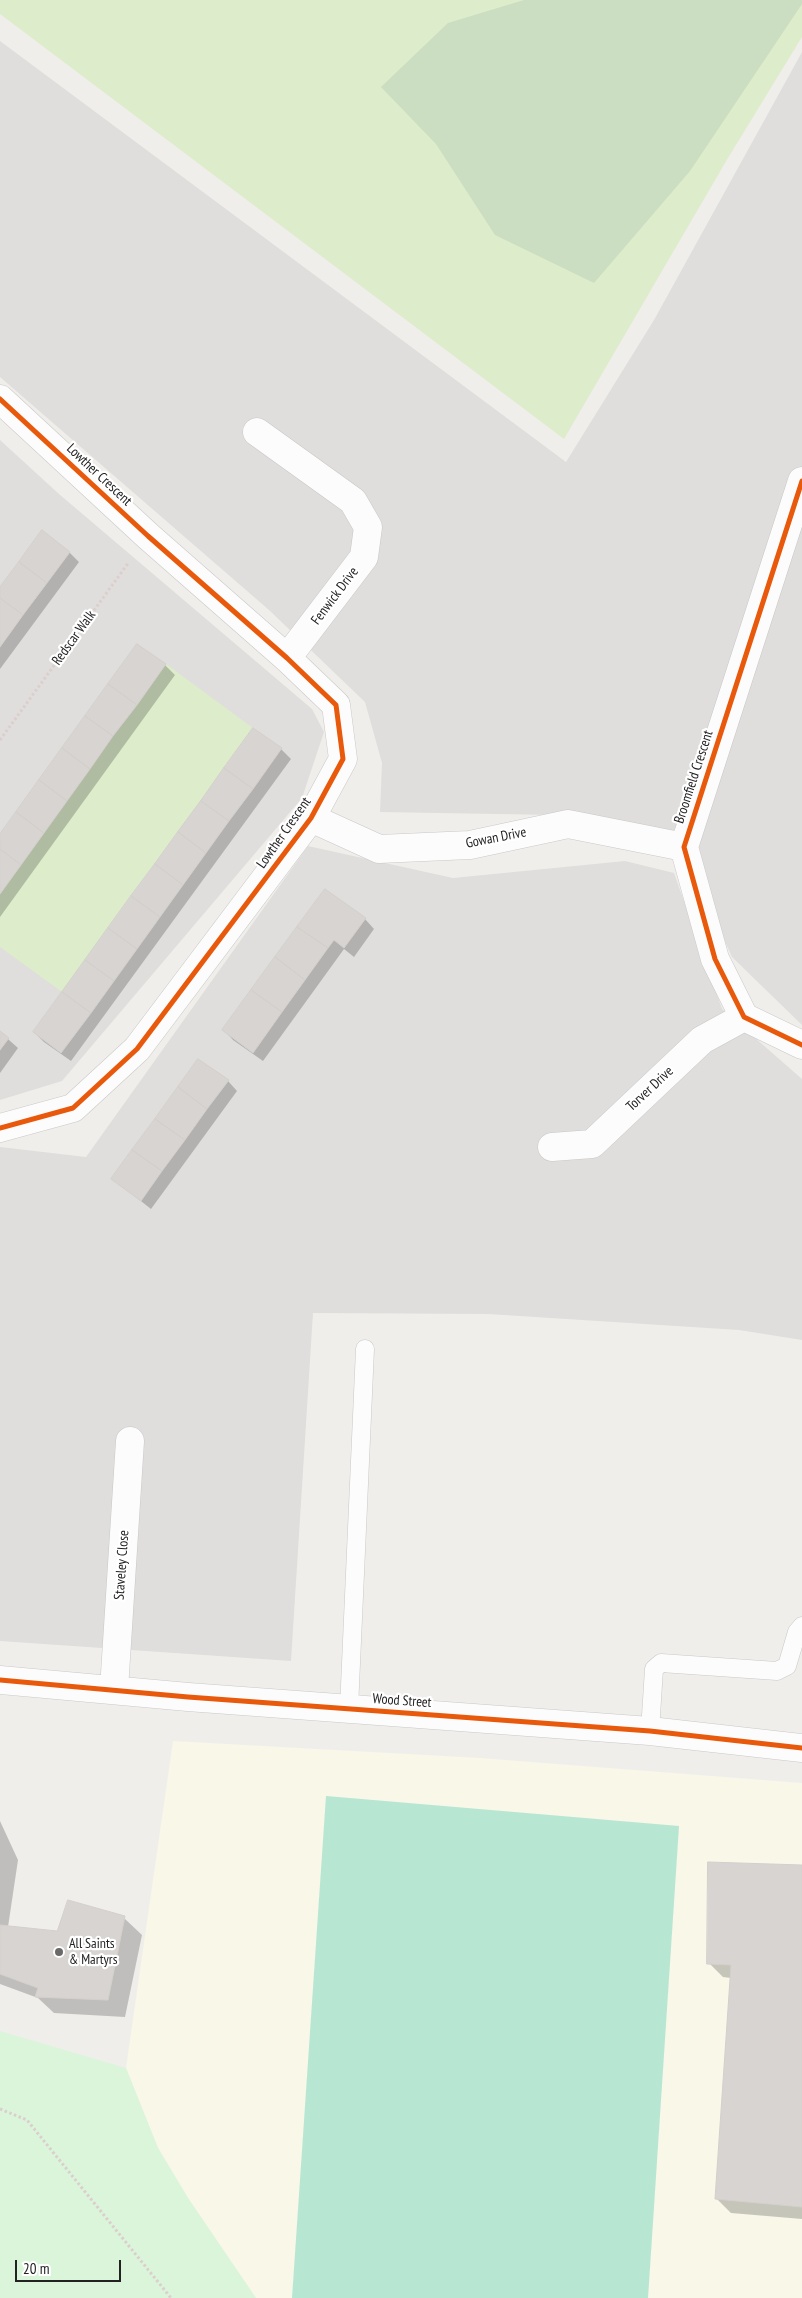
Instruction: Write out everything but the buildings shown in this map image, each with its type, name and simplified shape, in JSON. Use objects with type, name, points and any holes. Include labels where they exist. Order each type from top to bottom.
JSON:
[{"type":"street","name":"Lowther Crescent","points":[[0,398],[148,536],[288,658],[336,705],[343,759],[311,818],[137,1049],[74,1108],[0,1128]]},
{"type":"street","name":"Fenwick Drive","points":[[257,432],[353,501],[368,527],[364,557],[288,658]]},
{"type":"street","name":"Broomfield Crescent","points":[[684,846],[802,481]]},
{"type":"street","name":"Gowan Drive","points":[[311,818],[379,849],[470,844],[568,824],[684,846]]},
{"type":"street","points":[[684,846],[715,959],[744,1017],[802,1045]]},
{"type":"street","name":"Torver Drive","points":[[552,1147],[592,1144],[702,1040],[744,1017]]},
{"type":"street","name":"Staveley Close","points":[[114,1689],[130,1441]]},
{"type":"street","name":"Wood Street","points":[[0,1680],[188,1697],[650,1731],[802,1748]]},
{"type":"lane","points":[[349,1708],[365,1349]]},
{"type":"lane","points":[[650,1731],[654,1669],[661,1663],[777,1671],[786,1666],[802,1626]]},
{"type":"path","points":[[0,2109],[27,2120],[171,2298]]},
{"type":"shaded area","points":[[0,41],[566,462],[654,320],[802,52],[802,1025],[732,957],[676,834],[557,815],[380,812],[382,763],[365,702],[269,610],[0,377]]},
{"type":"shaded area","points":[[0,440],[59,494],[312,709],[324,732],[302,798],[62,1081],[0,1100]]},
{"type":"shaded area","points":[[308,846],[453,878],[625,861],[674,873],[722,1009],[802,1079],[802,1340],[739,1330],[488,1314],[313,1313],[291,1661],[0,1641],[0,1147],[86,1157]]},
{"type":"shaded area","points":[[173,1741],[480,1758],[802,1783],[802,2298],[256,2298],[188,2198],[158,2148],[126,2068]]},
{"type":"green space","points":[[0,0],[802,0],[802,37],[728,158],[564,439],[0,14]]},
{"type":"green space","points":[[524,0],[802,0],[802,4],[690,171],[594,283],[495,235],[436,144],[381,87],[448,23]]},
{"type":"green space","points":[[166,664],[253,728],[62,992],[0,947],[0,894]]},
{"type":"green space","points":[[326,1796],[679,1826],[648,2298],[292,2298]]},
{"type":"green space","points":[[0,2031],[126,2068],[158,2148],[188,2198],[256,2298],[0,2298]]},
{"type":"cycle path","points":[[0,399],[148,536],[287,658],[336,705],[343,759],[311,818],[137,1049],[73,1108],[0,1128]]},
{"type":"cycle path","points":[[802,481],[684,847],[715,959],[744,1017],[802,1045]]},
{"type":"cycle path","points":[[0,1680],[188,1697],[650,1731],[802,1748]]},
{"type":"place","name":"All Saints & Martyrs","points":[[59,1952]]}]
